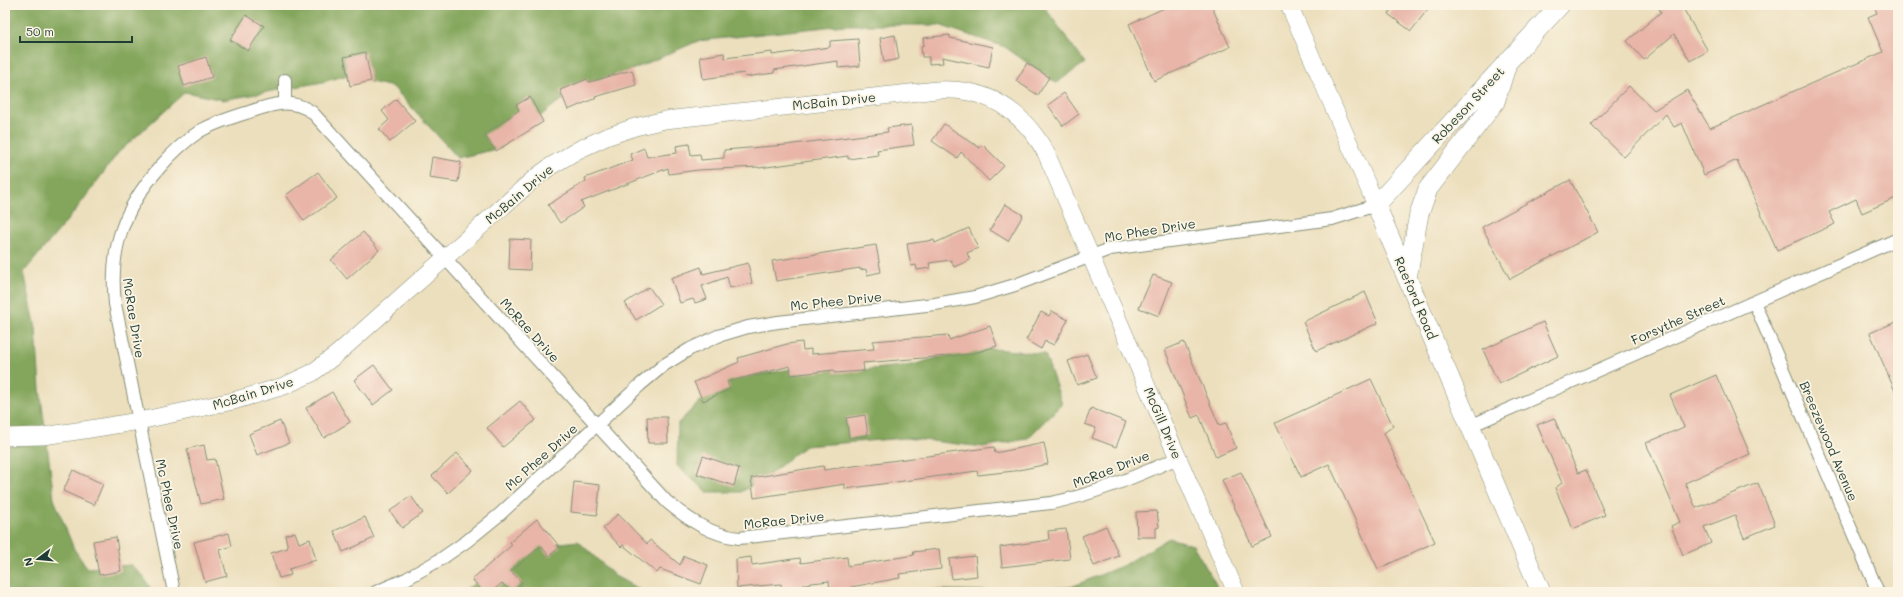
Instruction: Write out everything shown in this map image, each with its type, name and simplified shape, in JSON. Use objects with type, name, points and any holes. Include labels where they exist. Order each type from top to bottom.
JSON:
[{"type":"main road","name":"Robeson Street","points":[[1376,205],[1560,5]]},
{"type":"main road","points":[[1407,278],[1419,214],[1428,189],[1495,102],[1507,63]]},
{"type":"main road","name":"Raeford Road","points":[[1376,205],[1541,592]]},
{"type":"street","name":"Raeford Road","points":[[1289,5],[1376,205]]},
{"type":"street","points":[[285,80],[285,103]]},
{"type":"street","name":"McBain Drive","points":[[5,437],[43,436],[139,421],[234,401],[284,386],[312,373],[337,354],[535,178],[551,166],[578,150],[606,137],[635,127],[665,120],[948,89],[969,91],[988,98],[1015,113],[1030,127],[1046,153],[1091,255]]},
{"type":"street","name":"McRae Drive","points":[[139,421],[115,304],[113,283],[117,243],[123,223],[132,204],[149,179],[184,142],[202,130],[220,122],[270,105],[285,103],[303,106],[312,112],[667,502],[683,515],[701,526],[719,534],[739,538],[1051,503],[1110,488],[1178,458]]},
{"type":"street","name":"Mc Phee Drive","points":[[376,592],[406,579],[441,559],[467,541],[499,515],[640,384],[664,365],[690,349],[718,336],[748,327],[778,322],[935,304],[975,297],[1015,285],[1110,249],[1332,219],[1376,205]]},
{"type":"street","name":"Forsythe Street","points":[[1470,426],[1898,239]]},
{"type":"street","name":"McGill Drive","points":[[1091,255],[1236,592]]},
{"type":"street","name":"Breezewood Avenue","points":[[1754,302],[1878,592]]},
{"type":"street","name":"Mc Phee Drive","points":[[139,421],[174,592]]},
{"type":"green space","points":[[5,5],[1043,5],[1085,63],[1056,83],[1005,47],[939,25],[844,25],[698,41],[558,102],[501,148],[458,158],[393,87],[344,76],[323,82],[223,100],[185,92],[118,153],[75,211],[24,272],[36,328],[40,389],[54,499],[74,549],[87,568],[131,565],[143,576],[153,592],[5,592]]},
{"type":"green space","points":[[975,347],[1045,354],[1062,404],[1027,439],[983,447],[905,438],[805,446],[770,474],[741,492],[707,492],[677,466],[678,423],[721,381],[797,368],[852,371],[912,365]]},
{"type":"green space","points":[[1169,538],[1193,545],[1217,586],[1200,592],[903,592],[933,590],[1009,591],[1071,587],[1124,565]]},
{"type":"green space","points":[[578,541],[615,576],[644,592],[463,592],[478,581],[536,546]]},
{"type":"building","points":[[1171,5],[1211,5],[1230,47],[1154,81],[1129,24]]},
{"type":"building","points":[[1395,5],[1431,5],[1411,31],[1388,14]]},
{"type":"building","points":[[1666,5],[1681,5],[1708,51],[1690,61],[1674,34],[1644,60],[1627,41],[1661,12],[1659,9]]},
{"type":"building","points":[[1882,5],[1898,5],[1898,197],[1862,213],[1856,199],[1829,212],[1835,224],[1777,250],[1737,160],[1704,175],[1682,123],[1674,127],[1666,114],[1624,157],[1591,125],[1629,86],[1654,110],[1687,90],[1710,128],[1883,52],[1868,17],[1877,13],[1875,8]]},
{"type":"building","points":[[246,15],[264,26],[248,51],[230,40]]},
{"type":"building","points":[[895,35],[899,59],[884,62],[880,38]]},
{"type":"building","points":[[950,35],[950,38],[993,47],[989,67],[942,57],[943,63],[929,64],[929,57],[922,57],[921,46],[924,45],[923,38]]},
{"type":"building","points":[[858,39],[860,66],[838,68],[838,61],[774,70],[774,73],[745,77],[744,73],[703,79],[700,57],[724,53],[725,58],[772,52],[772,55],[830,47],[830,41]]},
{"type":"building","points":[[365,52],[371,81],[350,86],[344,57]]},
{"type":"building","points":[[206,57],[212,77],[184,86],[178,66]]},
{"type":"building","points":[[1027,63],[1049,77],[1038,95],[1016,81]]},
{"type":"building","points":[[632,70],[636,85],[595,97],[596,98],[568,110],[560,90],[587,79],[589,82]]},
{"type":"building","points":[[1064,93],[1079,114],[1063,126],[1048,105]]},
{"type":"building","points":[[530,97],[543,122],[496,151],[484,135],[519,110],[516,105]]},
{"type":"building","points":[[396,99],[415,121],[390,142],[379,129],[389,120],[382,111]]},
{"type":"building","points":[[944,124],[980,148],[983,145],[1004,166],[989,181],[961,152],[957,158],[932,141]]},
{"type":"building","points":[[911,125],[914,145],[877,150],[878,155],[848,159],[848,156],[759,168],[698,170],[669,174],[668,168],[581,202],[584,207],[560,223],[548,205],[586,181],[585,178],[633,160],[630,154],[644,148],[647,157],[677,153],[676,146],[689,144],[691,155],[700,154],[701,160],[724,158],[724,150],[786,145],[888,132],[887,128]]},
{"type":"building","points":[[432,157],[461,162],[458,182],[429,178]]},
{"type":"building","points":[[318,172],[337,198],[304,221],[286,195]]},
{"type":"building","points":[[1570,180],[1598,232],[1510,279],[1482,227]]},
{"type":"building","points":[[1005,204],[1023,215],[1008,241],[990,230]]},
{"type":"building","points":[[969,228],[978,248],[967,253],[970,260],[954,267],[951,260],[929,263],[930,268],[917,270],[916,265],[911,266],[907,244],[934,240],[935,243]]},
{"type":"building","points":[[363,232],[379,250],[347,279],[331,260]]},
{"type":"building","points":[[510,239],[531,240],[530,270],[509,269]]},
{"type":"building","points":[[876,245],[881,272],[867,275],[866,269],[860,270],[860,268],[776,281],[772,261]]},
{"type":"building","points":[[748,263],[752,283],[730,288],[727,277],[702,286],[707,299],[695,303],[693,299],[680,303],[671,278],[701,267],[703,274]]},
{"type":"building","points":[[1153,275],[1172,282],[1159,316],[1139,308]]},
{"type":"building","points":[[649,287],[661,304],[636,320],[625,303]]},
{"type":"building","points":[[1365,292],[1378,323],[1316,351],[1303,322]]},
{"type":"building","points":[[1052,311],[1068,320],[1054,345],[1045,341],[1041,349],[1026,340],[1041,312],[1049,316]]},
{"type":"building","points":[[1898,321],[1898,398],[1870,333]]},
{"type":"building","points":[[1543,322],[1558,356],[1499,384],[1483,350]]},
{"type":"building","points":[[990,326],[997,346],[971,354],[863,363],[864,371],[834,373],[834,370],[791,375],[790,366],[727,382],[730,389],[703,401],[694,382],[739,362],[738,358],[787,344],[802,342],[803,350],[811,349],[811,354],[874,349],[873,341],[948,335],[949,340]]},
{"type":"building","points":[[1184,342],[1219,425],[1226,423],[1236,448],[1216,457],[1199,415],[1192,418],[1165,350]]},
{"type":"building","points":[[1087,354],[1097,378],[1077,385],[1068,361]]},
{"type":"building","points":[[374,365],[393,390],[373,405],[354,380]]},
{"type":"building","points":[[1716,375],[1750,454],[1685,483],[1696,508],[1758,483],[1775,525],[1744,538],[1735,515],[1704,527],[1711,543],[1683,555],[1671,526],[1680,522],[1646,443],[1684,427],[1670,395]]},
{"type":"building","points":[[1371,379],[1393,426],[1384,433],[1435,542],[1378,569],[1329,464],[1301,477],[1275,423]]},
{"type":"building","points":[[332,392],[350,422],[324,438],[306,408]]},
{"type":"building","points":[[520,401],[536,420],[503,447],[487,428]]},
{"type":"building","points":[[1091,408],[1126,422],[1116,447],[1092,438],[1096,428],[1085,424]]},
{"type":"building","points":[[865,415],[868,435],[849,438],[846,418]]},
{"type":"building","points":[[647,417],[667,417],[668,443],[648,443]]},
{"type":"building","points":[[1554,418],[1578,473],[1586,470],[1605,515],[1573,529],[1555,488],[1562,483],[1537,425]]},
{"type":"building","points":[[280,421],[289,443],[257,455],[249,434]]},
{"type":"building","points":[[1044,443],[1048,464],[1014,471],[978,475],[977,471],[845,489],[845,484],[754,498],[751,478],[823,466],[824,470],[994,447],[995,453]]},
{"type":"building","points":[[204,445],[207,460],[215,459],[224,499],[201,504],[187,449]]},
{"type":"building","points":[[457,453],[473,470],[448,493],[432,476]]},
{"type":"building","points":[[703,456],[739,468],[734,486],[697,474]]},
{"type":"building","points":[[73,470],[103,484],[94,505],[63,491]]},
{"type":"building","points":[[1241,472],[1272,537],[1252,546],[1222,480]]},
{"type":"building","points":[[574,482],[600,485],[597,515],[571,512]]},
{"type":"building","points":[[411,496],[423,513],[402,528],[390,511]]},
{"type":"building","points":[[1157,511],[1159,527],[1156,528],[1156,537],[1137,537],[1136,512]]},
{"type":"building","points":[[618,514],[647,544],[650,540],[680,565],[684,556],[708,565],[701,584],[660,569],[657,573],[623,545],[621,547],[603,528]]},
{"type":"building","points":[[365,517],[374,538],[343,552],[334,531]]},
{"type":"building","points":[[537,519],[560,547],[549,556],[541,546],[511,571],[522,583],[511,592],[502,583],[491,592],[483,592],[472,579],[512,545],[510,542]]},
{"type":"building","points":[[1106,526],[1119,556],[1094,566],[1082,536]]},
{"type":"building","points":[[1066,529],[1070,559],[1002,567],[1000,547],[1049,540],[1048,531]]},
{"type":"building","points":[[295,532],[299,543],[310,539],[316,560],[289,569],[291,575],[279,578],[271,553],[288,548],[285,535]]},
{"type":"building","points":[[229,533],[232,546],[220,550],[227,576],[205,582],[194,542]]},
{"type":"building","points":[[116,537],[121,571],[99,575],[93,541]]},
{"type":"building","points":[[939,549],[941,569],[899,574],[900,578],[851,587],[852,592],[830,592],[829,581],[804,584],[804,588],[782,591],[781,584],[737,588],[736,559],[751,557],[752,565],[800,558],[801,563],[847,557],[848,566],[914,555],[913,552]]},
{"type":"building","points":[[975,556],[977,576],[952,579],[949,559]]}]
